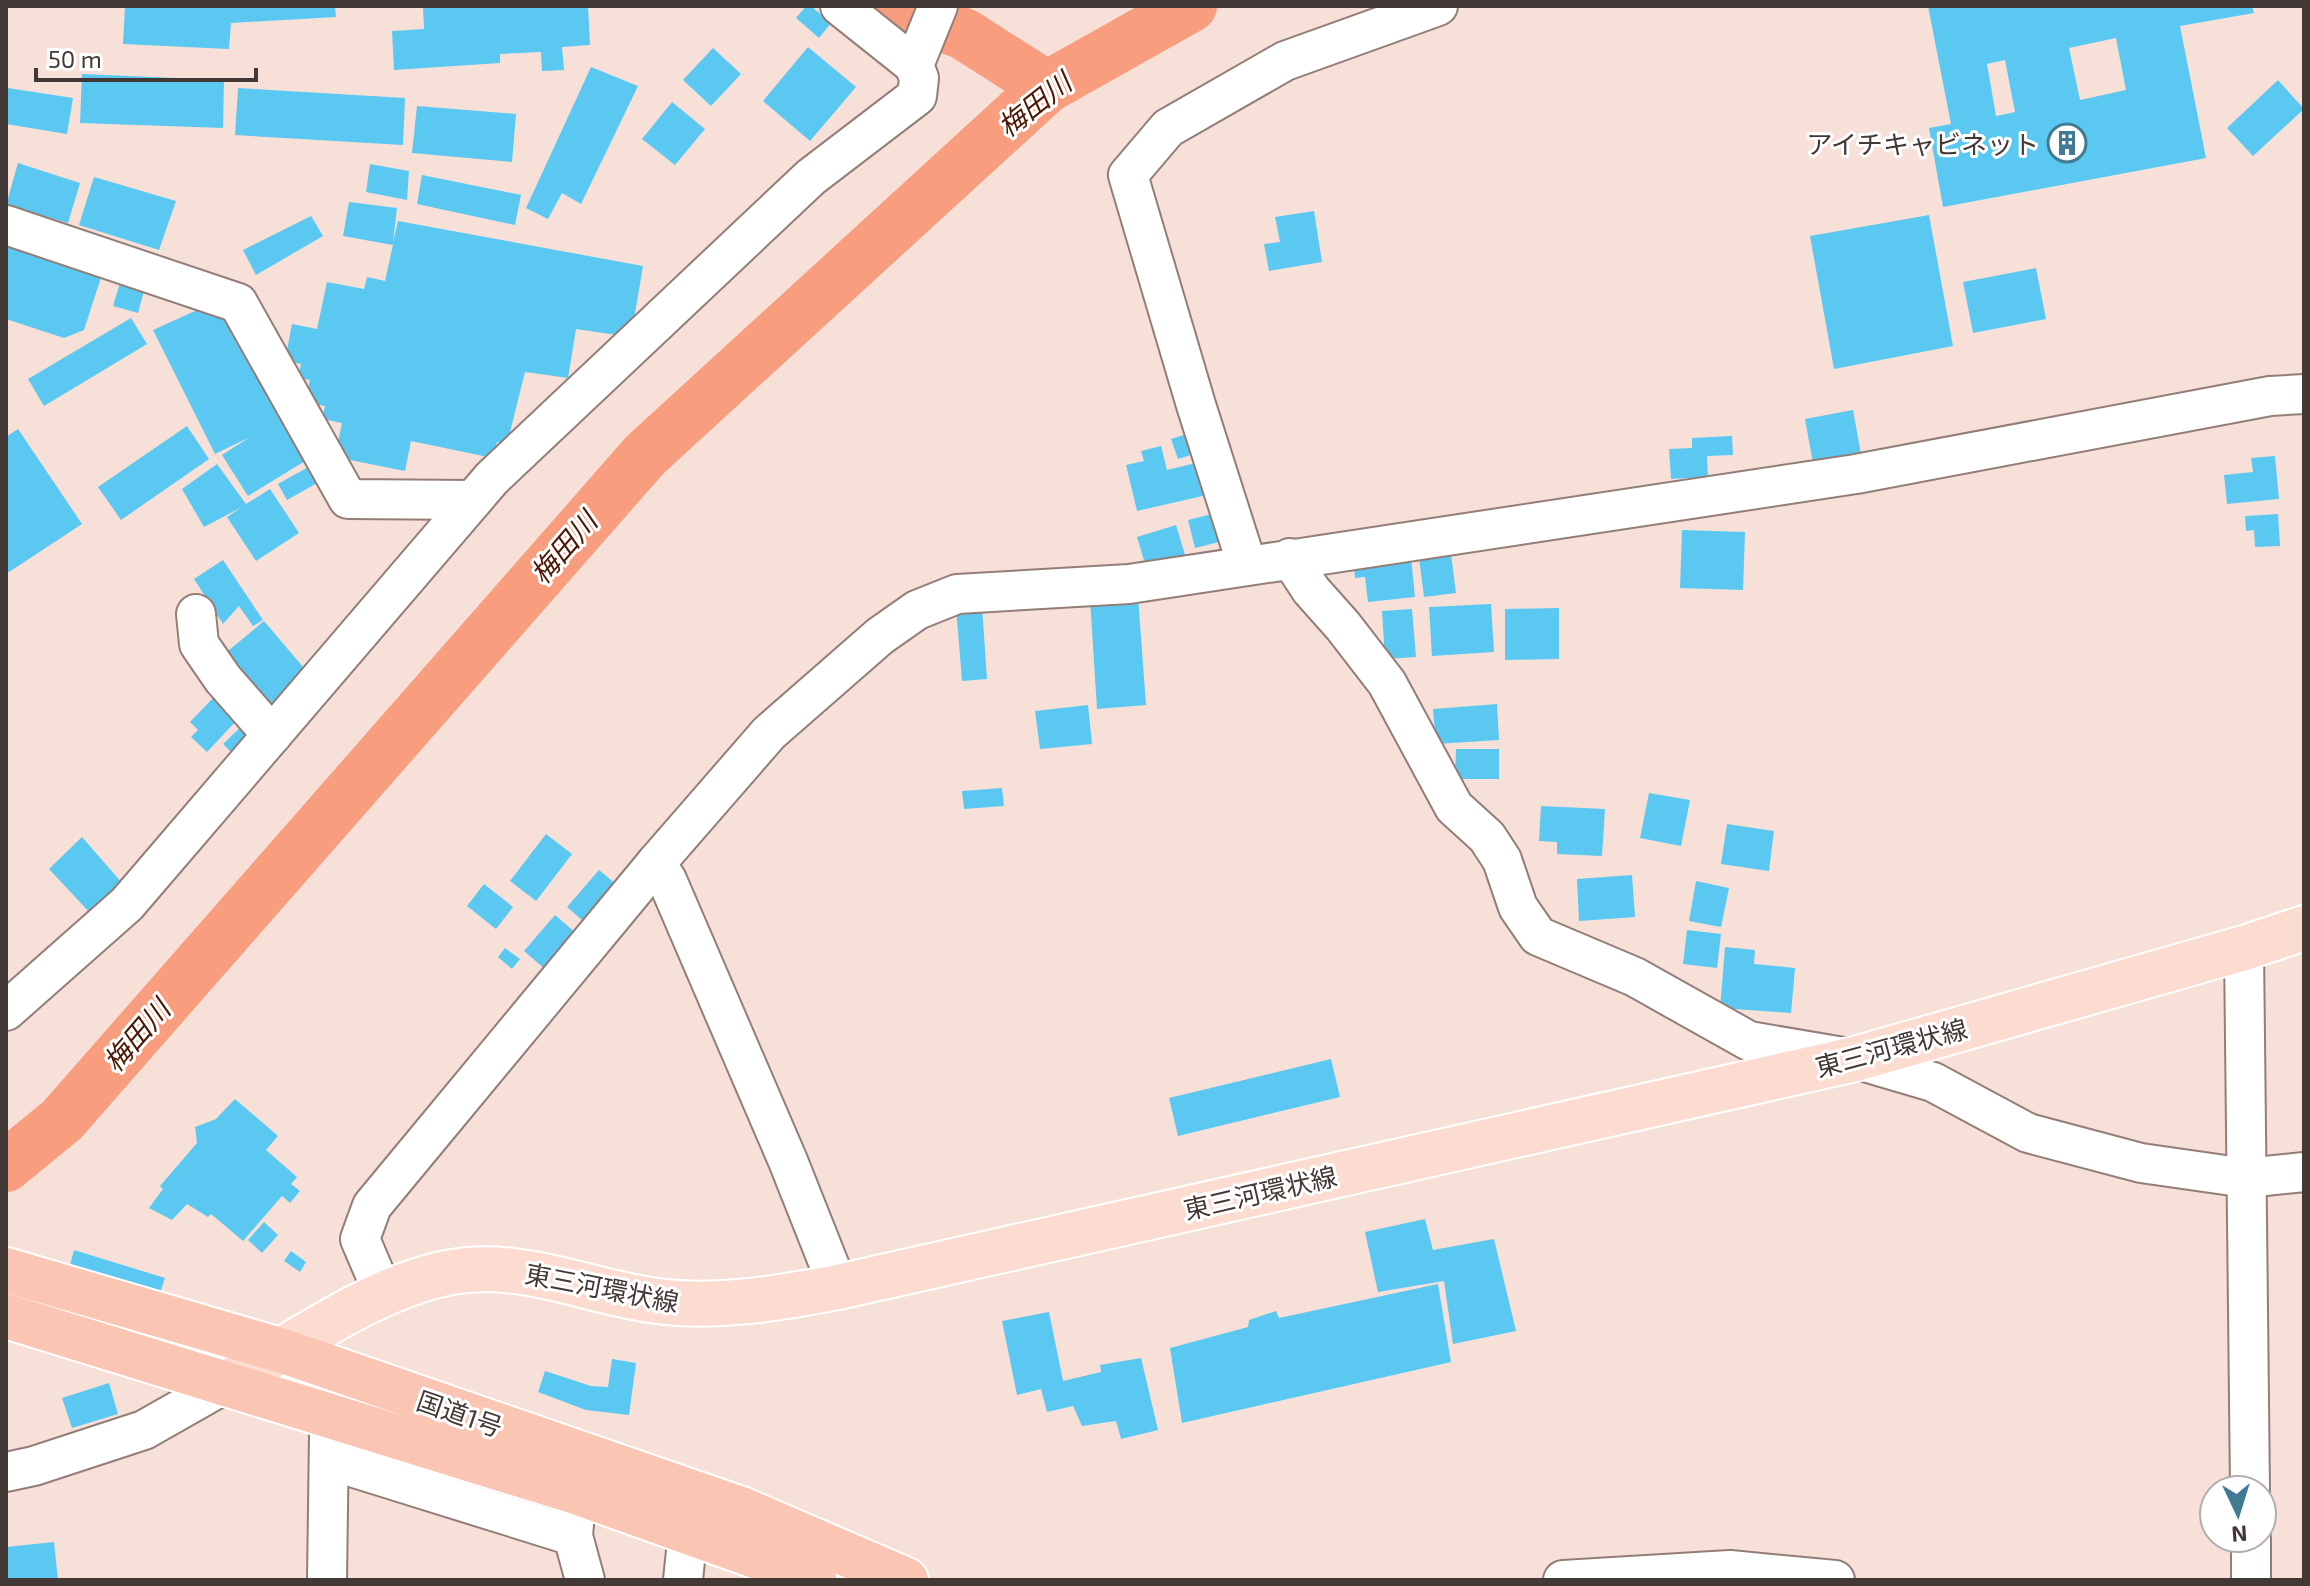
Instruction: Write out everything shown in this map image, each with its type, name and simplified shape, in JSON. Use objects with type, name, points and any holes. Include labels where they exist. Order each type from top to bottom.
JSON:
[{"type":"highway","name":"国道1号","points":[[6,1270],[283,1351],[741,1509],[906,1580]]},
{"type":"highway","name":"国道1号","points":[[6,1316],[576,1492],[786,1567],[814,1580]]},
{"type":"main road","name":"東三河環状線","points":[[225,1384],[383,1293],[442,1274],[494,1269],[546,1274],[632,1296],[694,1304],[758,1302],[838,1287],[1855,1059],[2304,928]]},
{"type":"street","points":[[840,6],[916,60]]},
{"type":"street","points":[[6,1011],[127,904],[492,478],[811,177],[917,96],[919,78],[916,60],[938,6]]},
{"type":"street","points":[[1247,565],[1128,175],[1168,128],[1285,61],[1438,6]]},
{"type":"street","points":[[6,225],[238,303],[348,499],[473,500]]},
{"type":"street","points":[[383,1293],[360,1239],[372,1206],[656,863],[769,733],[880,636],[917,610],[957,594],[1129,584],[1856,474],[2270,396],[2304,394]]},
{"type":"street","points":[[1290,558],[1311,590],[1387,683],[1454,807],[1487,837],[1502,860],[1518,907],[1538,936],[1635,977],[1749,1041],[1855,1059],[1933,1082],[2028,1133],[2141,1163],[2246,1178],[2304,1172]]},
{"type":"street","points":[[196,614],[199,644],[223,679],[272,735]]},
{"type":"street","points":[[656,863],[667,880],[788,1161],[838,1287]]},
{"type":"street","points":[[2244,948],[2250,1474]]},
{"type":"street","points":[[6,1472],[34,1466],[144,1430],[225,1384]]},
{"type":"street","points":[[327,1580],[329,1415]]},
{"type":"street","points":[[329,1460],[573,1536]]},
{"type":"street","points":[[576,1492],[573,1536],[585,1580]]},
{"type":"street","points":[[683,1580],[688,1532]]},
{"type":"street","points":[[2251,1554],[2251,1580]]},
{"type":"street","points":[[1563,1580],[1730,1570],[1835,1580]]},
{"type":"building","points":[[125,6],[335,6],[336,17],[231,23],[229,49],[123,44]]},
{"type":"building","points":[[423,6],[588,6],[590,45],[562,47],[564,70],[542,71],[541,52],[500,54],[500,63],[394,70],[392,31],[424,29]]},
{"type":"building","points":[[806,6],[811,6],[831,23],[819,38],[796,18]]},
{"type":"building","points":[[1928,6],[2252,6],[2254,13],[2180,26],[2206,158],[1943,207],[1929,128],[1951,124]],"holes":[[[2116,38],[2126,90],[2080,100],[2069,48]],[[2005,60],[2015,112],[1996,116],[1987,64]]]},
{"type":"building","points":[[808,47],[856,87],[810,141],[763,101]]},
{"type":"building","points":[[713,48],[741,74],[711,106],[683,80]]},
{"type":"building","points":[[591,67],[638,86],[581,204],[562,193],[548,219],[526,208]]},
{"type":"building","points":[[82,74],[224,80],[223,128],[80,123]]},
{"type":"building","points":[[2278,80],[2304,109],[2253,156],[2227,128]]},
{"type":"building","points":[[8,88],[73,98],[67,134],[6,124]]},
{"type":"building","points":[[238,88],[405,98],[403,145],[235,135]]},
{"type":"building","points":[[672,102],[705,129],[675,165],[642,139]]},
{"type":"building","points":[[417,106],[516,114],[512,162],[412,153]]},
{"type":"building","points":[[18,163],[80,183],[68,223],[6,205]]},
{"type":"building","points":[[370,164],[409,171],[407,200],[366,192]]},
{"type":"building","points":[[422,175],[521,195],[515,225],[417,204]]},
{"type":"building","points":[[94,177],[176,201],[159,250],[79,225]]},
{"type":"building","points":[[349,202],[397,208],[393,242],[398,221],[643,266],[631,337],[576,329],[568,378],[525,372],[507,444],[497,442],[493,458],[411,441],[405,471],[335,457],[342,423],[322,419],[325,406],[305,402],[310,380],[298,378],[301,364],[285,361],[292,324],[317,329],[327,282],[364,289],[367,277],[385,281],[393,245],[343,236]]},
{"type":"building","points":[[1314,211],[1322,262],[1269,271],[1264,244],[1280,242],[1275,217]]},
{"type":"building","points":[[1929,215],[1953,346],[1834,369],[1810,236]]},
{"type":"building","points":[[311,216],[323,236],[256,275],[243,250]]},
{"type":"building","points":[[6,233],[105,265],[84,330],[64,338],[6,319]]},
{"type":"building","points":[[2036,268],[2046,319],[1973,333],[1963,282]]},
{"type":"building","points":[[123,273],[147,280],[138,313],[113,306]]},
{"type":"building","points":[[215,302],[228,310],[310,458],[248,496],[222,455],[250,437],[215,454],[153,330]]},
{"type":"building","points":[[131,318],[147,344],[44,406],[28,379]]},
{"type":"building","points":[[1853,410],[1861,454],[1813,463],[1805,419]]},
{"type":"building","points":[[187,426],[209,459],[121,520],[98,487]]},
{"type":"building","points":[[18,429],[82,524],[6,574],[6,437]]},
{"type":"building","points":[[1190,433],[1197,453],[1178,459],[1171,439]]},
{"type":"building","points":[[1732,436],[1733,455],[1707,456],[1708,477],[1671,479],[1669,449],[1692,448],[1692,438]]},
{"type":"building","points":[[1161,446],[1167,470],[1200,462],[1207,495],[1137,511],[1126,465],[1144,461],[1141,451]]},
{"type":"building","points":[[2275,456],[2279,499],[2227,504],[2224,475],[2253,472],[2251,458]]},
{"type":"building","points":[[217,464],[246,504],[270,489],[299,533],[256,561],[227,517],[242,507],[204,527],[182,489]]},
{"type":"building","points":[[310,466],[319,482],[287,500],[278,484]]},
{"type":"building","points":[[1212,514],[1219,542],[1195,548],[1188,520]]},
{"type":"building","points":[[2278,514],[2280,546],[2255,547],[2254,530],[2246,531],[2245,516]]},
{"type":"building","points":[[1176,525],[1185,555],[1146,567],[1137,537]]},
{"type":"building","points":[[1682,530],[1745,532],[1743,590],[1680,588]]},
{"type":"building","points":[[1410,548],[1415,597],[1368,602],[1365,577],[1355,578],[1353,554]]},
{"type":"building","points":[[1451,554],[1456,593],[1424,597],[1419,558]]},
{"type":"building","points":[[223,560],[263,620],[253,626],[239,606],[223,624],[194,579]]},
{"type":"building","points":[[1138,596],[1146,705],[1097,709],[1090,599]]},
{"type":"building","points":[[1491,604],[1494,652],[1432,656],[1429,607]]},
{"type":"building","points":[[982,606],[987,679],[962,681],[956,607]]},
{"type":"building","points":[[1559,608],[1559,659],[1505,660],[1505,609]]},
{"type":"building","points":[[1412,609],[1416,657],[1385,659],[1382,611]]},
{"type":"building","points":[[264,621],[309,674],[267,709],[222,656]]},
{"type":"building","points":[[215,696],[238,719],[207,752],[191,737],[198,730],[190,722]]},
{"type":"building","points":[[1497,704],[1499,740],[1436,744],[1433,709]]},
{"type":"building","points":[[1088,705],[1092,744],[1040,749],[1035,711]]},
{"type":"building","points":[[244,724],[260,741],[239,760],[223,744]]},
{"type":"building","points":[[1456,749],[1499,749],[1499,779],[1455,779]]},
{"type":"building","points":[[1002,788],[1004,806],[964,809],[962,791]]},
{"type":"building","points":[[1649,793],[1690,800],[1681,846],[1640,838]]},
{"type":"building","points":[[1541,806],[1605,809],[1602,856],[1557,854],[1557,842],[1539,841]]},
{"type":"building","points":[[1727,824],[1774,831],[1769,871],[1721,864]]},
{"type":"building","points":[[546,834],[572,854],[536,901],[510,881]]},
{"type":"building","points":[[82,837],[123,884],[91,914],[49,869]]},
{"type":"building","points":[[599,870],[622,889],[589,926],[567,907]]},
{"type":"building","points":[[1632,875],[1635,917],[1579,921],[1577,879]]},
{"type":"building","points":[[1696,881],[1729,888],[1721,927],[1689,921]]},
{"type":"building","points":[[484,884],[513,907],[496,929],[467,906]]},
{"type":"building","points":[[555,915],[583,939],[552,975],[524,951]]},
{"type":"building","points":[[1687,930],[1721,934],[1717,968],[1683,964]]},
{"type":"building","points":[[1725,947],[1755,950],[1754,964],[1795,968],[1791,1013],[1720,1008]]},
{"type":"building","points":[[505,948],[520,959],[512,969],[498,957]]},
{"type":"building","points":[[1331,1059],[1340,1097],[1178,1136],[1169,1098]]},
{"type":"building","points":[[235,1099],[278,1136],[266,1150],[297,1177],[291,1184],[300,1191],[290,1203],[282,1196],[243,1241],[211,1214],[208,1217],[187,1204],[172,1220],[149,1208],[163,1189],[160,1186],[197,1143],[195,1127],[216,1119]]},
{"type":"building","points":[[1425,1219],[1433,1250],[1494,1239],[1516,1331],[1453,1344],[1444,1281],[1378,1292],[1365,1232]]},
{"type":"building","points":[[264,1222],[278,1235],[262,1253],[248,1240]]},
{"type":"building","points":[[74,1250],[165,1278],[160,1293],[70,1265]]},
{"type":"building","points":[[291,1251],[306,1262],[300,1272],[284,1261]]},
{"type":"building","points":[[1438,1284],[1451,1362],[1182,1423],[1170,1348],[1248,1327],[1249,1320],[1276,1311],[1279,1318]]},
{"type":"building","points":[[1049,1312],[1063,1381],[1101,1372],[1100,1365],[1141,1358],[1158,1430],[1121,1439],[1116,1421],[1082,1426],[1073,1406],[1047,1412],[1041,1389],[1017,1395],[1002,1321]]},
{"type":"building","points":[[612,1359],[636,1363],[629,1415],[586,1410],[538,1392],[545,1371],[591,1386],[608,1387]]},
{"type":"building","points":[[109,1383],[118,1414],[72,1428],[62,1398]]},
{"type":"building","points":[[54,1542],[58,1580],[6,1580],[6,1547]]},
{"type":"waterway","points":[[889,6],[964,34],[1047,87]]},
{"type":"waterway","name":"梅田川","points":[[6,1166],[62,1120],[645,455],[1047,87],[1191,6]]},
{"type":"place","name":"アイチキャビネット","points":[[2067,143]]}]
